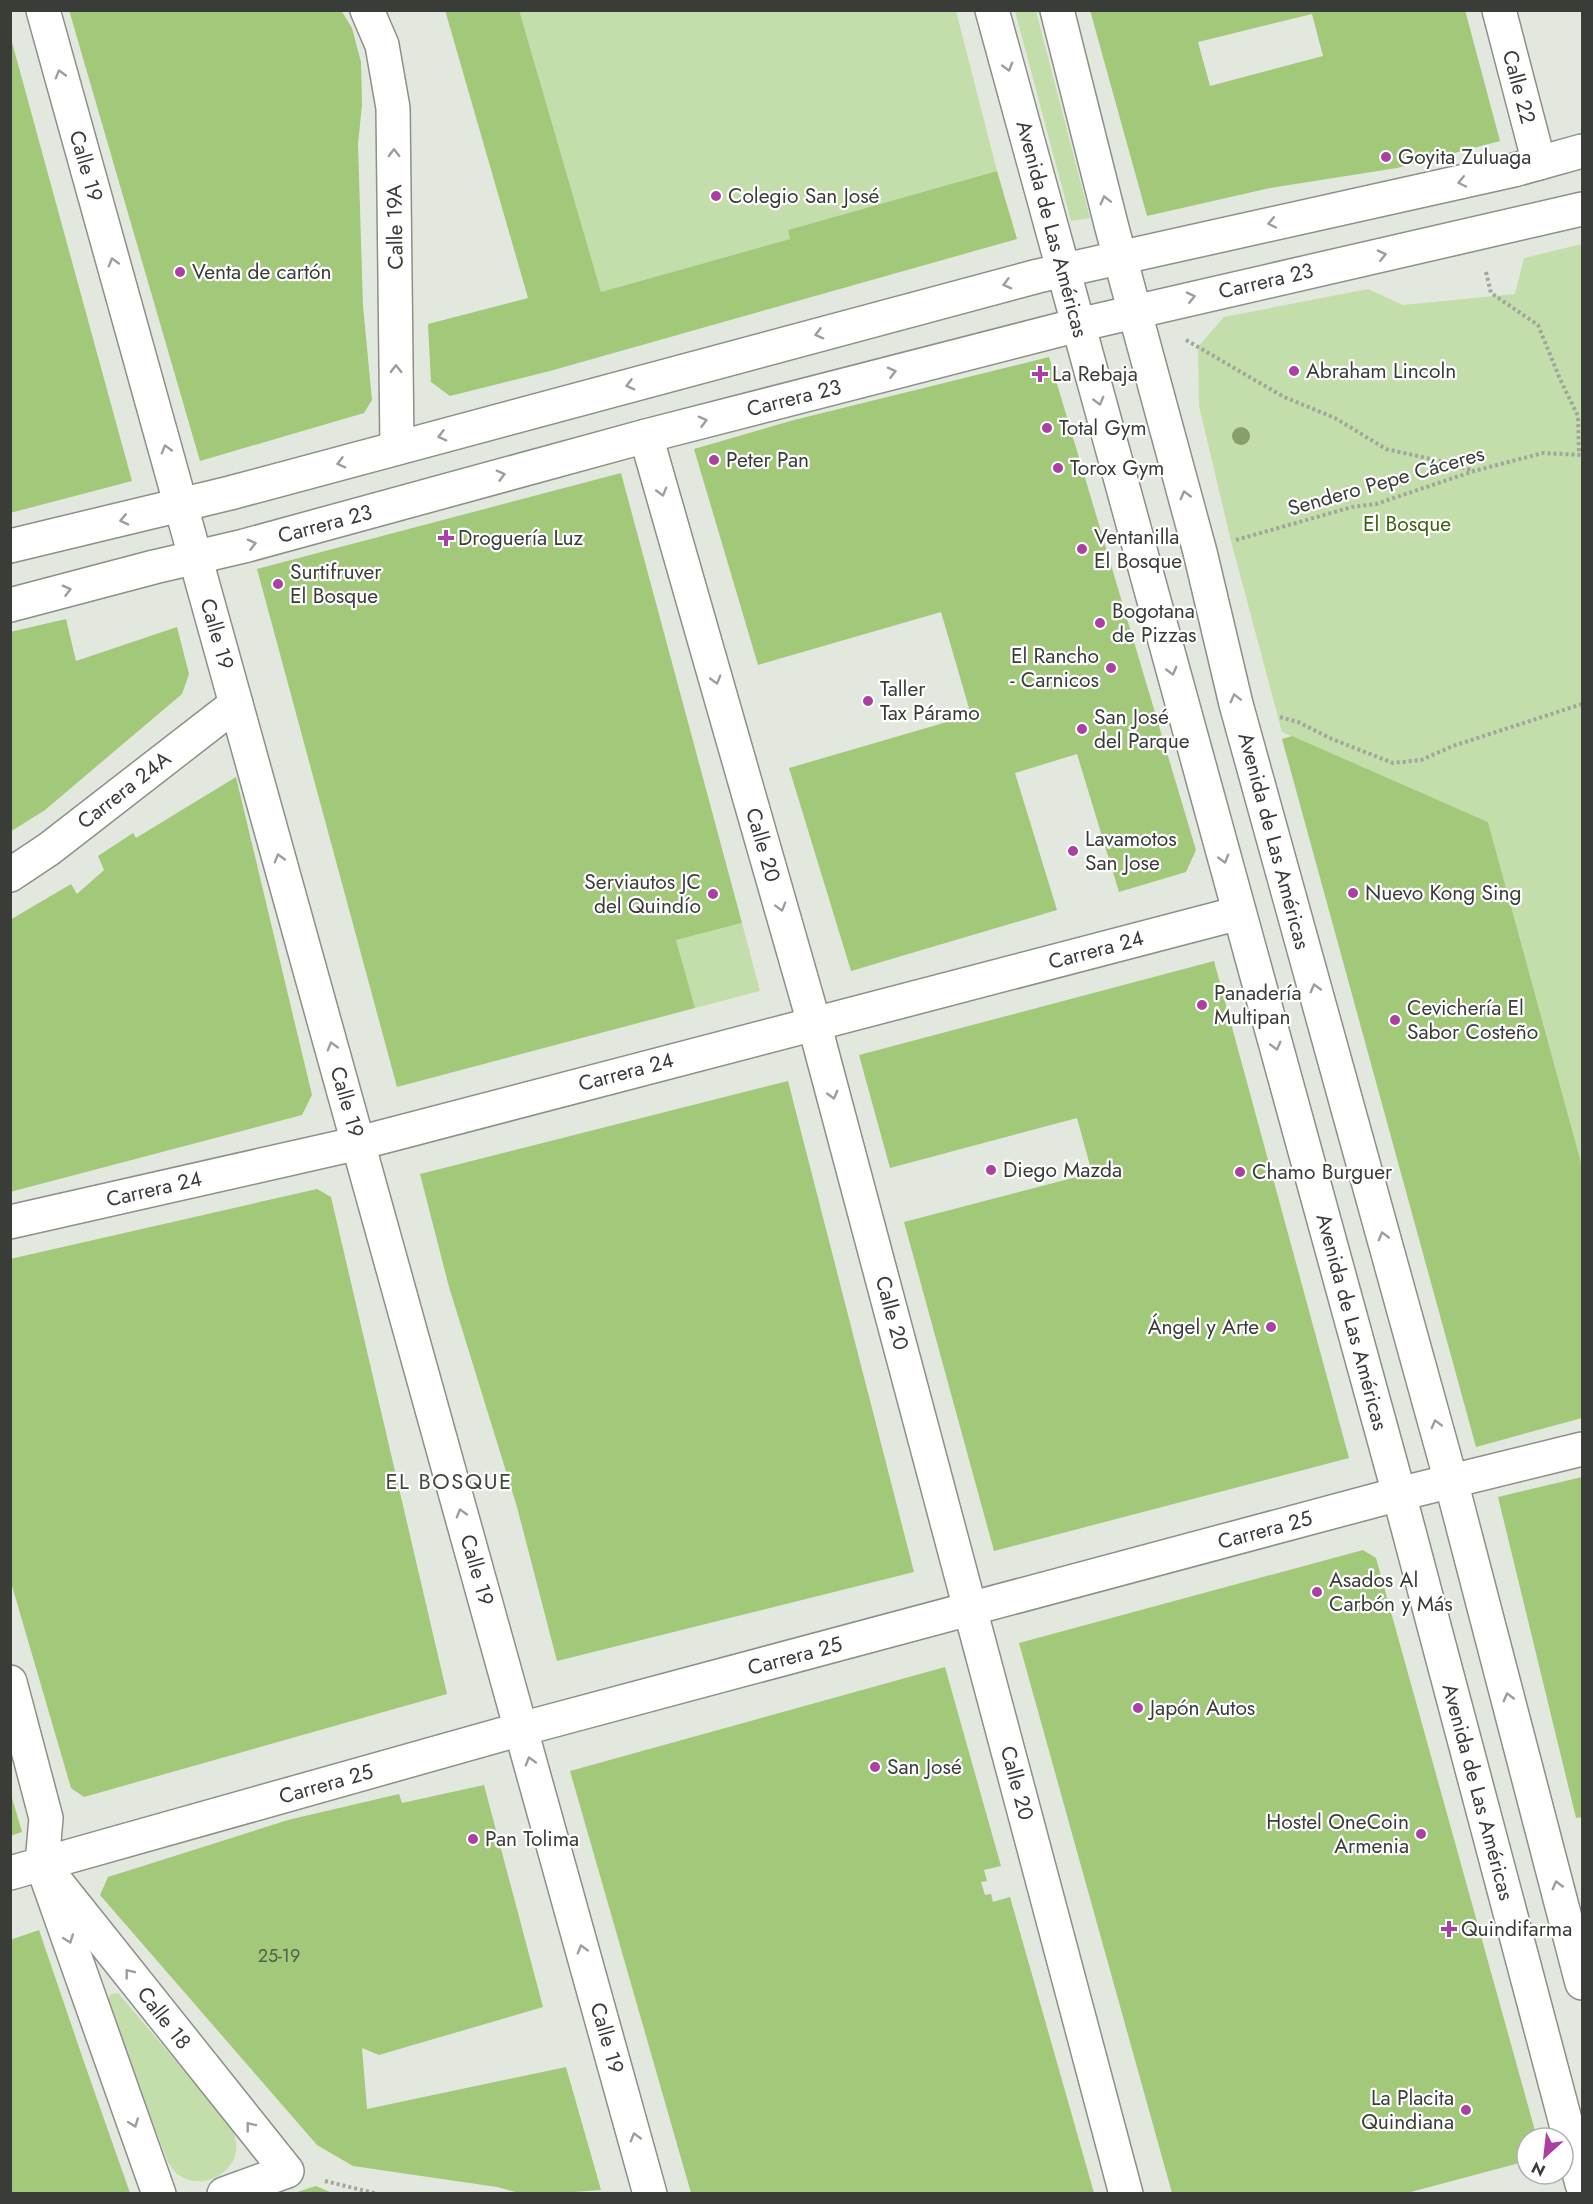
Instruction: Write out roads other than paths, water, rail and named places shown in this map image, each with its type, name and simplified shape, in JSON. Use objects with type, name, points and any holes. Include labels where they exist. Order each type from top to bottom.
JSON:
[{"type":"street","name":"Calle 19","points":[[43,10],[650,2193]]},
{"type":"street","name":"Calle 19A","points":[[368,10],[382,45],[393,108],[397,448]]},
{"type":"street","name":"Avenida de Las Américas","points":[[992,10],[1399,1494],[1582,2184]]},
{"type":"street","name":"Avenida de Las Américas","points":[[1057,10],[1134,311],[1200,552],[1236,704],[1451,1481],[1582,1983]]},
{"type":"street","name":"Calle 22","points":[[1499,10],[1539,163]]},
{"type":"street","points":[[10,546],[181,506],[1064,270],[1539,163],[1582,151]]},
{"type":"street","name":"Carrera 23","points":[[10,605],[244,546],[646,436],[1078,325],[1525,224],[1582,209]]},
{"type":"street","name":"Calle 20","points":[[646,436],[814,1023],[1126,2193]]},
{"type":"street","name":"Carrera 24A","points":[[10,875],[50,849],[236,704]]},
{"type":"street","name":"Carrera 24","points":[[10,1222],[359,1143],[1239,913]]},
{"type":"street","name":"Carrera 25","points":[[10,1874],[521,1729],[1399,1494],[1582,1449]]},
{"type":"street","points":[[10,1682],[46,1818],[42,1864],[159,2193]]},
{"type":"street","name":"Calle 18","points":[[42,1864],[287,2171],[224,2193]]},
{"type":"street","points":[[1573,2193],[1582,2191]]},
{"type":"place","name":"Goyita Zuluaga","points":[[1386,157]]},
{"type":"place","name":"Colegio San José","points":[[716,196]]},
{"type":"place","name":"Venta de cartón","points":[[180,272]]},
{"type":"place","name":"Abraham Lincoln","points":[[1294,371]]},
{"type":"place","name":"La Rebaja","points":[[1040,374]]},
{"type":"place","name":"Total Gym","points":[[1047,428]]},
{"type":"place","name":"Peter Pan","points":[[714,460]]},
{"type":"place","name":"Torox Gym","points":[[1058,468]]},
{"type":"place","name":"Droguería Luz","points":[[446,538]]},
{"type":"place","name":"Ventanilla El Bosque","points":[[1082,549]]},
{"type":"place","name":"Surtifruver El Bosque","points":[[278,584]]},
{"type":"place","name":"Bogotana de Pizzas","points":[[1100,623]]},
{"type":"place","name":"El Rancho - Carnicos","points":[[1111,668]]},
{"type":"place","name":"Taller Tax Páramo","points":[[868,701]]},
{"type":"place","name":"San José del Parque","points":[[1082,729]]},
{"type":"place","name":"Lavamotos San Jose","points":[[1073,851]]},
{"type":"place","name":"Nuevo Kong Sing","points":[[1353,893]]},
{"type":"place","name":"Serviautos JC del Quindío","points":[[713,894]]},
{"type":"place","name":"Panadería Multipan","points":[[1202,1005]]},
{"type":"place","name":"Cevichería El Sabor Costeño","points":[[1395,1020]]},
{"type":"place","name":"Diego Mazda","points":[[991,1170]]},
{"type":"place","name":"Chamo Burguer","points":[[1240,1172]]},
{"type":"place","name":"Ángel y Arte","points":[[1271,1327]]},
{"type":"place","name":"Asados Al Carbón y Más","points":[[1317,1592]]},
{"type":"place","name":"Japón Autos","points":[[1138,1708]]},
{"type":"place","name":"San José","points":[[875,1767]]},
{"type":"place","name":"Hostel OneCoin Armenia","points":[[1421,1834]]},
{"type":"place","name":"Pan Tolima","points":[[473,1839]]},
{"type":"place","name":"Quindifarma","points":[[1449,1929]]},
{"type":"place","name":"La Placita Quindiana","points":[[1466,2110]]},
{"type":"district","name":"EL BOSQUE","points":[[449,1481]]},
{"type":"park label","name":"El Bosque","points":[[1407,524]]}]
